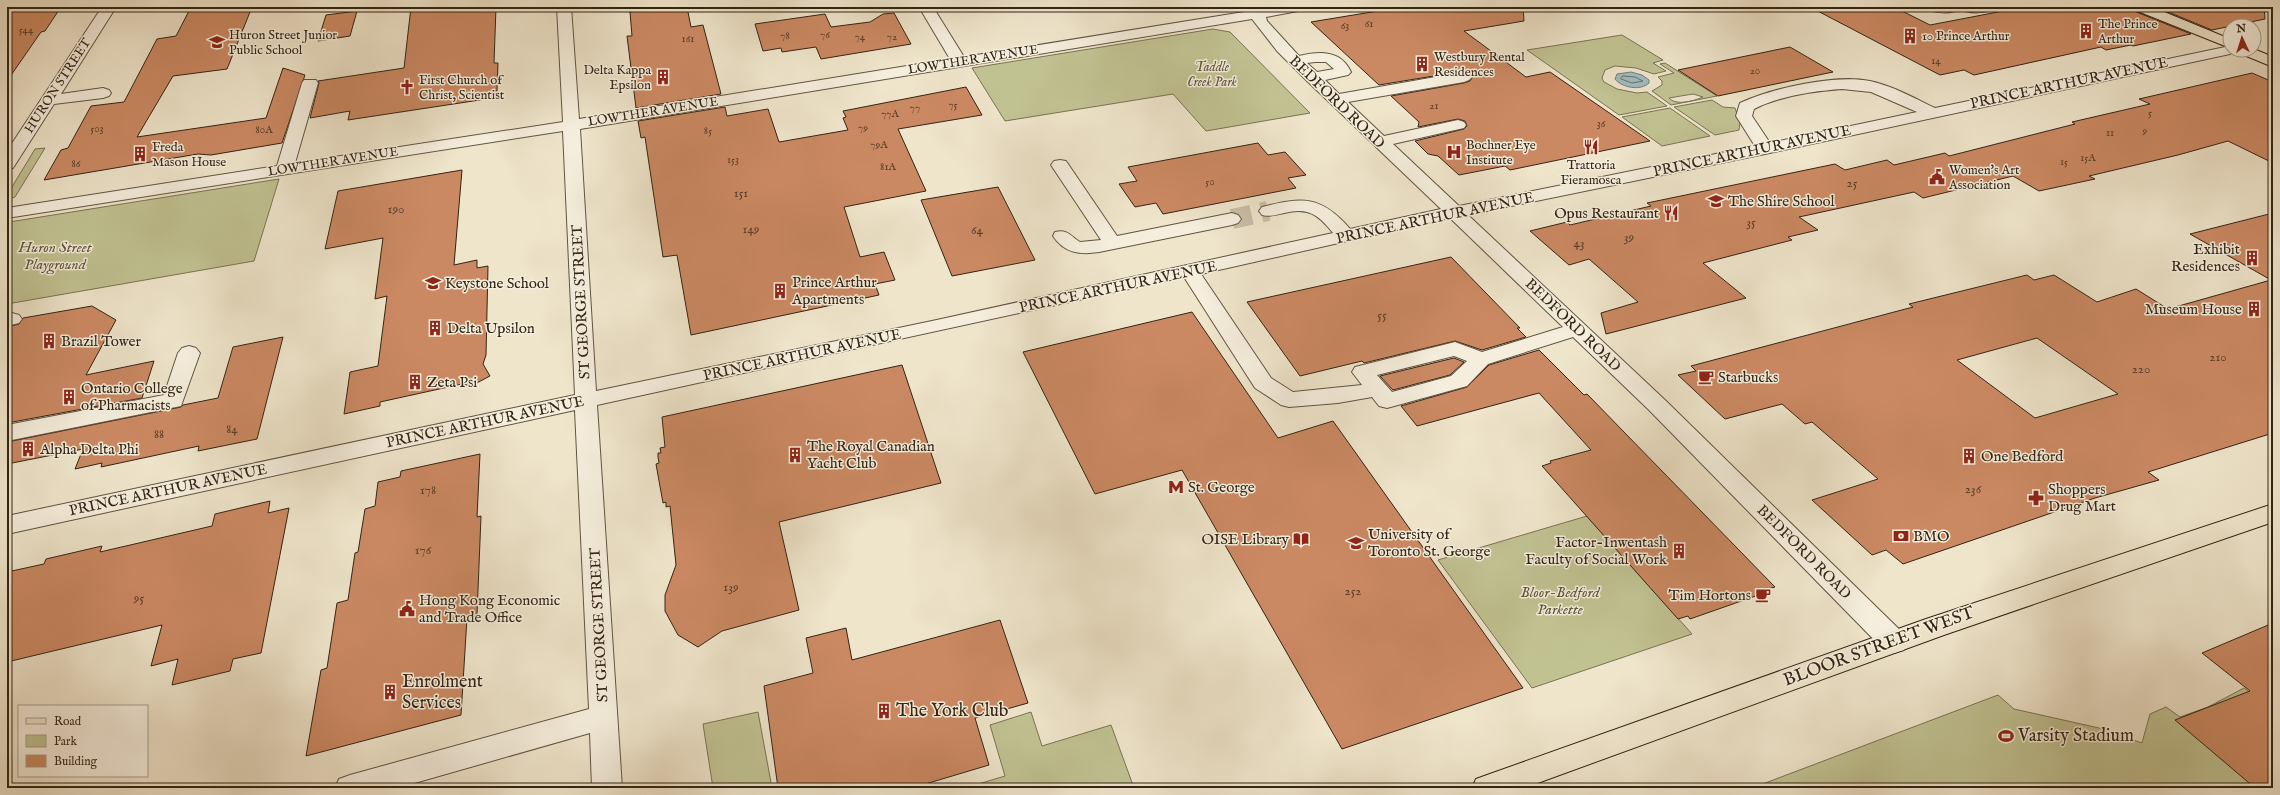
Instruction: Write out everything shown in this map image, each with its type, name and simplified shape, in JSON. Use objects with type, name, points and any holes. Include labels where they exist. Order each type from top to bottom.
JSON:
[{"type":"main road","points":[[2140,7],[2222,41]]},
{"type":"main road","points":[[2262,57],[2273,62]]},
{"type":"main road","name":"BLOOR STREET WEST","points":[[1495,787],[1894,642],[2273,513]]},
{"type":"street","name":"HURON STREET","points":[[7,164],[50,100],[108,7]]},
{"type":"street","name":"ST GEORGE STREET","points":[[564,7],[570,125],[579,236],[607,788]]},
{"type":"street","points":[[926,7],[959,62]]},
{"type":"street","name":"LOWTHER AVENUE","points":[[7,212],[570,125],[959,62],[1256,10],[1298,7]]},
{"type":"street","points":[[1933,7],[1954,7]]},
{"type":"street","points":[[1967,7],[1988,7]]},
{"type":"street","name":"BEDFORD ROAD","points":[[1256,10],[1260,22],[1312,78],[1577,329],[1894,642]]},
{"type":"street","name":"PRINCE ARTHUR AVENUE","points":[[7,525],[1190,272],[1453,213],[1765,149],[1931,112],[2222,52]]},
{"type":"street","points":[[1295,61],[1323,56],[1331,58],[1342,67],[1343,72],[1312,78]]},
{"type":"street","points":[[1335,100],[1464,77]]},
{"type":"street","points":[[285,169],[310,83]]},
{"type":"street","points":[[1765,149],[1749,126],[1743,112],[1746,106],[1764,99],[1838,85],[1854,84],[1881,89],[1931,112]]},
{"type":"street","points":[[50,100],[103,93]]},
{"type":"street","points":[[1373,137],[1451,121]]},
{"type":"street","points":[[1060,165],[1112,244]]},
{"type":"street","points":[[1268,211],[1305,205],[1318,209],[1332,220],[1346,236]]},
{"type":"street","points":[[1062,236],[1071,245],[1081,248],[1112,244],[1232,219]]},
{"type":"street","points":[[1190,272],[1263,383],[1289,400],[1338,396],[1376,389]]},
{"type":"street","points":[[1481,359],[1455,349],[1362,372],[1386,401],[1459,381],[1481,359],[1577,329]]},
{"type":"street","points":[[7,433],[173,400],[189,353]]},
{"type":"street","points":[[350,788],[604,717]]},
{"type":"green space","name":"Taddle Creek Park","points":[[1213,29],[1230,32],[1310,113],[1206,131],[1173,94],[1005,121],[972,68]]},
{"type":"green space","points":[[1622,35],[1663,60],[1653,63],[1666,71],[1654,74],[1636,68],[1615,66],[1605,70],[1602,78],[1604,82],[1617,89],[1637,93],[1647,92],[1667,106],[1619,115],[1527,50]]},
{"type":"green space","points":[[1665,63],[1717,96],[1671,105],[1652,91],[1662,85],[1662,81],[1658,77],[1674,73],[1660,64]],"holes":[[[1693,94],[1703,97],[1695,100],[1680,102],[1676,102],[1669,98]]]},
{"type":"green space","points":[[1712,100],[1723,107],[1735,108],[1740,122],[1739,130],[1715,135],[1674,107]]},
{"type":"green space","points":[[1670,108],[1710,136],[1662,146],[1622,117]]},
{"type":"green space","points":[[45,148],[15,197],[8,199],[7,195],[35,149]]},
{"type":"green space","name":"Huron Street Playground","points":[[279,179],[254,261],[7,304],[7,225],[9,222]]},
{"type":"green space","name":"Bloor-Bedford Parkette","points":[[1587,516],[1692,634],[1532,688],[1438,560]]},
{"type":"green space","name":"Varsity Stadium","points":[[2244,688],[2273,711],[2273,788],[1752,788],[1998,695],[2014,709],[2099,728],[2142,743],[2150,714],[2166,707],[2180,717],[2208,707]]},
{"type":"green space","points":[[758,712],[772,788],[713,788],[703,724]]},
{"type":"green space","points":[[1031,712],[1042,746],[1111,725],[1134,788],[965,788],[1005,776],[990,725]]},
{"type":"water","points":[[1631,72],[1642,75],[1649,80],[1649,83],[1637,88],[1622,85],[1615,79],[1617,74]]},
{"type":"building","points":[[7,7],[61,7],[45,31],[41,32],[7,81]]},
{"type":"building","points":[[191,7],[252,7],[227,69],[173,76],[137,137],[266,118],[283,68],[305,75],[282,143],[211,155],[198,154],[44,180],[61,150],[68,148],[91,106],[124,102],[157,39],[176,36]]},
{"type":"building","points":[[411,7],[496,7],[494,63],[498,63],[497,91],[494,91],[493,98],[348,120],[350,111],[310,118],[319,83],[318,81],[404,68]]},
{"type":"building","points":[[664,7],[687,7],[691,27],[703,25],[721,94],[636,108],[627,36],[632,36],[630,12]]},
{"type":"building","points":[[1402,7],[1523,7],[1524,21],[1464,31],[1526,77],[1550,72],[1650,141],[1510,170],[1505,166],[1459,175],[1438,156],[1428,154],[1415,141],[1464,129],[1467,126],[1465,121],[1458,119],[1418,127],[1419,122],[1391,96],[1464,83],[1470,81],[1473,76],[1464,71],[1379,85],[1311,22]]},
{"type":"building","points":[[1810,7],[1894,7],[1930,25],[2024,7],[2132,7],[2134,11],[2191,34],[2106,50],[2101,47],[1974,75],[1964,70],[1940,75]]},
{"type":"building","points":[[2156,7],[2264,7],[2265,19],[2222,18],[2222,28],[2212,30]]},
{"type":"building","points":[[357,11],[350,36],[318,41],[326,15]]},
{"type":"building","points":[[894,13],[911,44],[821,59],[816,47],[782,52],[781,48],[763,51],[755,24],[825,14],[831,27],[870,22],[883,14]]},
{"type":"building","points":[[1790,47],[1833,72],[1718,96],[1678,70]]},
{"type":"building","points":[[2252,73],[2273,82],[2273,163],[2228,141],[2178,155],[2089,176],[2095,179],[2039,191],[2013,176],[1923,198],[1914,192],[1799,217],[1818,230],[1788,237],[1792,240],[1703,263],[1746,298],[1606,334],[1601,313],[1638,302],[1589,259],[1569,265],[1530,231],[1567,222],[1570,225],[1651,206],[1647,203],[1835,164],[1845,170],[1887,160],[1894,165],[1945,153],[1949,156],[2075,124],[2072,122],[2150,104],[2139,99]]},
{"type":"building","points":[[966,87],[982,115],[898,129],[926,191],[844,207],[860,257],[884,252],[895,280],[875,284],[879,295],[691,335],[677,255],[663,257],[645,137],[641,138],[638,121],[725,107],[727,116],[768,109],[779,142],[848,130],[843,118],[846,117],[843,111]]},
{"type":"building","points":[[1258,143],[1268,155],[1285,152],[1306,175],[1288,178],[1296,188],[1163,214],[1156,203],[1135,207],[1119,184],[1137,181],[1128,167]]},
{"type":"building","points":[[462,170],[454,265],[477,260],[477,268],[488,266],[486,355],[483,364],[490,376],[471,386],[462,384],[380,402],[380,406],[344,414],[350,372],[378,366],[387,296],[375,299],[383,238],[325,249],[338,191]]},
{"type":"building","points":[[998,187],[1035,260],[952,276],[921,200]]},
{"type":"building","points":[[2273,213],[2273,433],[2148,472],[2159,480],[2095,498],[1903,564],[1886,550],[1872,555],[1812,500],[1878,479],[1812,422],[1805,424],[1782,404],[1725,419],[1678,375],[1696,371],[1691,366],[1913,307],[1909,304],[2027,275],[2034,280],[2054,275],[2097,302],[2136,289],[2168,309],[2271,280],[2190,234]],"holes":[[[2037,338],[2118,394],[2035,418],[1957,360]]]},
{"type":"building","points":[[1451,257],[1520,328],[1517,328],[1526,337],[1482,350],[1455,341],[1364,363],[1362,361],[1300,376],[1247,302]]},
{"type":"building","points":[[92,306],[116,320],[86,375],[154,361],[142,398],[7,423],[7,327],[19,324],[23,318]]},
{"type":"building","points":[[1192,312],[1278,438],[1333,421],[1523,688],[1342,749],[1182,470],[1095,494],[1023,352]]},
{"type":"building","points":[[283,337],[257,439],[198,451],[199,446],[101,467],[102,463],[75,469],[83,449],[7,464],[7,442],[181,407],[183,405],[218,398],[233,347]]},
{"type":"building","name":"Factor-Inwentash Faculty of Social Work","points":[[1539,350],[1584,395],[1587,394],[1775,587],[1764,590],[1767,592],[1690,619],[1688,616],[1678,619],[1542,466],[1551,463],[1550,461],[1591,450],[1539,393],[1417,426],[1401,406],[1467,387],[1489,365]]},
{"type":"building","points":[[1454,358],[1464,362],[1450,375],[1393,390],[1380,376]]},
{"type":"building","name":"The Royal Canadian Yacht Club","points":[[902,365],[941,483],[779,522],[799,610],[722,631],[698,647],[678,635],[665,611],[665,595],[676,565],[670,506],[666,507],[666,502],[663,503],[656,464],[659,463],[658,453],[661,453],[660,448],[665,447],[662,417]]},
{"type":"building","points":[[480,454],[477,517],[481,516],[477,615],[467,618],[461,715],[306,756],[321,670],[327,668],[337,603],[348,600],[355,553],[358,552],[365,509],[375,506],[378,482],[400,477],[401,471]]},
{"type":"building","points":[[270,501],[268,513],[289,508],[261,653],[233,659],[230,671],[172,685],[178,659],[151,666],[162,625],[7,662],[7,572],[44,564],[46,559],[102,546],[100,552],[212,526],[215,514]]},
{"type":"building","name":"The York Club","points":[[1000,620],[1028,703],[975,718],[989,765],[912,788],[778,788],[764,686],[813,673],[806,638],[846,628],[852,660]]},
{"type":"building","points":[[2273,623],[2273,788],[2255,788],[2175,720],[2250,691],[2202,653]]},
{"type":"tunnel","points":[[1232,219],[1268,211]]},
{"type":"place","name":"The Prince Arthur","points":[[2086,31]]},
{"type":"place","name":"10 Prince Arthur","points":[[1910,36]]},
{"type":"place","name":"Huron Street Junior Public School","points":[[217,42]]},
{"type":"place","name":"Westbury Rental Residences","points":[[1422,64]]},
{"type":"place","name":"Delta Kappa Epsilon","points":[[663,77]]},
{"type":"place","name":"First Church of Christ, Scientist","points":[[407,87]]},
{"type":"place","name":"Trattoria Fieramosca","points":[[1591,147]]},
{"type":"place","name":"Bochner Eye Institute","points":[[1454,152]]},
{"type":"place","name":"Freda Mason House","points":[[140,154]]},
{"type":"place","name":"Women's Art Association","points":[[1937,177]]},
{"type":"place","name":"The Shire School","points":[[1716,201]]},
{"type":"place","name":"Opus Restaurant","points":[[1671,213]]},
{"type":"place","name":"Exhibit Residences","points":[[2252,258]]},
{"type":"place","name":"Keystone School","points":[[433,283]]},
{"type":"place","name":"Prince Arthur Apartments","points":[[780,291]]},
{"type":"place","name":"Museum House","points":[[2254,309]]},
{"type":"place","name":"Delta Upsilon","points":[[435,328]]},
{"type":"place","name":"Brazil Tower","points":[[49,341]]},
{"type":"place","name":"Starbucks","points":[[1706,377]]},
{"type":"place","name":"Zeta Psi","points":[[415,382]]},
{"type":"place","name":"Ontario College of Pharmacists","points":[[69,397]]},
{"type":"place","name":"Alpha Delta Phi","points":[[28,449]]},
{"type":"place","name":"The Royal Canadian Yacht Club","points":[[795,455]]},
{"type":"place","name":"One Bedford","points":[[1969,456]]},
{"type":"place","name":"St. George","points":[[1176,487]]},
{"type":"place","name":"Shoppers Drug Mart","points":[[2036,498]]},
{"type":"place","name":"BMO","points":[[1901,536]]},
{"type":"place","name":"OISE Library","points":[[1301,539]]},
{"type":"place","name":"University of Toronto St. George","points":[[1356,543]]},
{"type":"place","name":"Factor-Inwentash Faculty of Social Work","points":[[1679,551]]},
{"type":"place","name":"Tim Hortons","points":[[1763,595]]},
{"type":"place","name":"Hong Kong Economic and Trade Office","points":[[407,609]]},
{"type":"place","name":"Enrolment Services","points":[[390,692]]},
{"type":"place","name":"The York Club","points":[[884,711]]},
{"type":"place","name":"Varsity Stadium","points":[[2006,736]]}]
